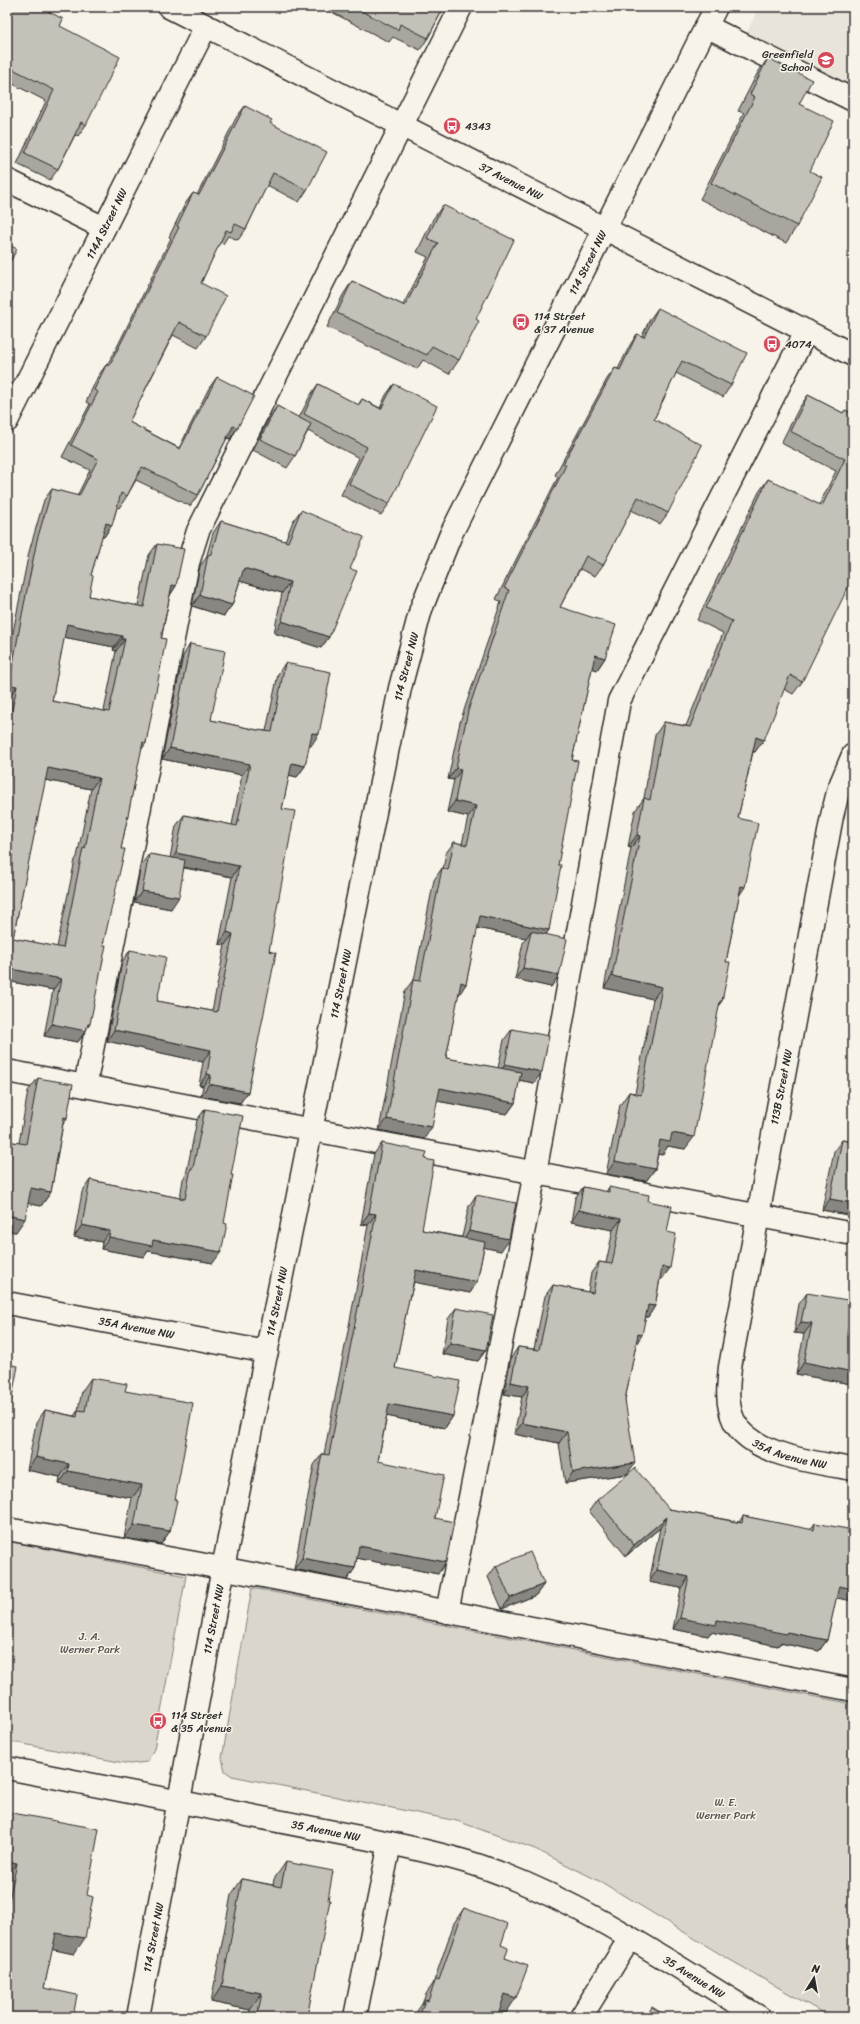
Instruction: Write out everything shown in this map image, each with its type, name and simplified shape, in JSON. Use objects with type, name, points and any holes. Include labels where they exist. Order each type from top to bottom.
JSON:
[{"type":"street","name":"37 Avenue NW","points":[[169,7],[853,355]]},
{"type":"street","points":[[85,1086],[186,571],[198,531],[462,7]]},
{"type":"street","name":"114 Street NW","points":[[138,2017],[180,1802],[223,1568],[310,1130],[400,688],[421,609],[451,534],[603,229],[716,7]]},
{"type":"street","name":"114A Street NW","points":[[7,421],[206,26]]},
{"type":"street","points":[[706,26],[853,100]]},
{"type":"street","points":[[7,180],[104,228]]},
{"type":"street","points":[[447,1612],[535,1173],[619,701],[806,332]]},
{"type":"street","name":"113B Street NW","points":[[735,1422],[729,1406],[728,1391],[730,1367],[832,816],[839,788],[853,755]]},
{"type":"street","points":[[7,1071],[853,1234]]},
{"type":"street","name":"35A Avenue NW","points":[[7,1302],[267,1352]]},
{"type":"street","name":"35A Avenue NW","points":[[735,1422],[751,1440],[771,1451],[796,1459],[853,1469]]},
{"type":"street","points":[[7,1529],[223,1568],[853,1690]]},
{"type":"street","name":"35 Avenue NW","points":[[7,1768],[390,1843],[447,1856],[493,1871],[563,1901],[630,1938],[759,2017]]},
{"type":"street","points":[[355,2017],[390,1843]]},
{"type":"street","points":[[581,2017],[630,1938]]},
{"type":"shaded area","name":"Greenfield School","points":[[759,7],[853,7],[853,86],[746,34]]},
{"type":"green space","name":"J. A. Werner Park","points":[[7,1541],[186,1576],[154,1749],[147,1762],[130,1764],[7,1741]]},
{"type":"green space","name":"W. E. Werner Park","points":[[252,1588],[853,1704],[853,2017],[830,2017],[725,1957],[603,1883],[535,1849],[457,1821],[232,1776],[225,1771],[222,1758]]},
{"type":"building","points":[[7,7],[40,7],[63,19],[60,26],[120,57],[86,125],[81,122],[58,169],[25,153],[54,90],[7,66]]},
{"type":"building","points":[[354,7],[444,7],[428,38],[400,24],[398,30]]},
{"type":"building","points":[[768,58],[812,80],[799,104],[834,121],[810,171],[822,177],[797,226],[711,183],[755,97],[750,94]]},
{"type":"building","points":[[245,106],[272,120],[270,123],[327,152],[307,190],[273,173],[246,229],[235,224],[231,232],[226,230],[201,283],[226,296],[206,336],[179,322],[129,422],[180,449],[217,377],[254,396],[238,427],[233,426],[198,495],[142,467],[127,496],[121,493],[112,525],[106,523],[91,575],[93,576],[89,596],[144,607],[157,544],[184,549],[176,586],[172,585],[161,638],[166,639],[146,743],[143,742],[121,849],[125,849],[103,945],[106,945],[90,1024],[88,1024],[86,1031],[52,1024],[61,979],[7,968],[7,734],[17,686],[9,685],[37,540],[52,489],[79,496],[98,459],[71,445],[98,392],[94,390],[106,365],[109,366],[124,337],[179,227],[177,226],[193,193],[199,195]],"holes":[[[67,624],[122,636],[122,639],[125,639],[109,712],[52,701]],[[48,768],[99,778],[63,948],[13,938]]]},
{"type":"building","points":[[443,205],[514,240],[476,319],[479,321],[459,360],[432,346],[427,355],[337,313],[352,281],[405,306],[438,243],[427,238]]},
{"type":"building","points":[[7,244],[17,249],[7,268]]},
{"type":"building","points":[[658,308],[747,353],[731,385],[682,361],[654,419],[702,445],[668,513],[638,497],[603,565],[586,556],[560,607],[616,625],[605,658],[595,655],[572,760],[578,761],[558,865],[561,865],[549,930],[480,916],[466,984],[461,982],[446,1058],[521,1072],[515,1103],[440,1088],[432,1127],[387,1119],[413,980],[420,981],[442,868],[448,870],[454,842],[467,845],[476,806],[455,801],[461,769],[456,768],[468,711],[509,590],[504,588],[566,465],[563,464],[615,368],[620,370],[637,334],[644,337]]},
{"type":"building","points":[[318,384],[359,405],[362,399],[381,409],[394,384],[437,406],[389,504],[349,484],[367,447],[304,414]]},
{"type":"building","points":[[808,395],[843,413],[845,410],[853,414],[853,577],[802,682],[790,675],[764,740],[756,737],[738,818],[758,823],[745,887],[741,886],[726,962],[730,962],[722,1001],[720,1001],[694,1137],[672,1133],[670,1142],[660,1140],[655,1169],[615,1161],[629,1092],[641,1095],[662,987],[612,976],[640,836],[637,835],[644,798],[650,800],[664,722],[690,727],[732,621],[706,608],[768,479],[822,506],[845,459],[790,431]]},
{"type":"building","points":[[277,406],[311,424],[295,456],[260,439]]},
{"type":"building","points":[[301,510],[364,537],[350,569],[357,571],[329,637],[282,621],[290,582],[244,568],[232,605],[200,595],[208,555],[211,554],[221,521],[288,542]]},
{"type":"building","points":[[190,644],[225,651],[211,720],[257,730],[272,732],[285,663],[331,672],[319,734],[312,733],[305,766],[292,763],[282,809],[295,811],[269,951],[276,953],[248,1092],[209,1084],[211,1075],[207,1074],[211,1050],[114,1030],[130,950],[166,957],[157,1001],[217,1012],[233,934],[227,932],[239,866],[176,853],[184,815],[237,826],[250,764],[170,748]]},
{"type":"building","points":[[149,854],[185,860],[179,897],[142,891]]},
{"type":"building","points":[[531,931],[567,939],[559,975],[523,968]]},
{"type":"building","points":[[512,1029],[549,1036],[542,1072],[505,1064]]},
{"type":"building","points":[[38,1078],[73,1084],[67,1118],[64,1117],[51,1192],[31,1188],[25,1219],[7,1215],[7,1141],[26,1144]]},
{"type":"building","points":[[205,1109],[243,1116],[231,1175],[233,1175],[224,1223],[227,1224],[221,1252],[153,1240],[152,1246],[109,1237],[110,1231],[82,1225],[90,1180],[185,1199]]},
{"type":"building","points":[[842,1140],[853,1142],[853,1203],[830,1199]]},
{"type":"building","points":[[382,1143],[427,1152],[425,1159],[434,1161],[422,1230],[485,1242],[477,1282],[416,1270],[395,1368],[460,1381],[453,1416],[389,1404],[378,1461],[444,1475],[435,1518],[454,1522],[446,1562],[359,1546],[355,1568],[302,1558],[322,1454],[329,1455],[368,1257],[376,1214],[369,1213]]},
{"type":"building","points":[[583,1187],[609,1192],[609,1187],[649,1195],[648,1201],[672,1206],[667,1232],[676,1234],[670,1268],[662,1267],[655,1306],[648,1305],[642,1335],[638,1334],[625,1400],[635,1463],[573,1472],[567,1432],[522,1423],[529,1386],[511,1382],[518,1347],[539,1350],[553,1285],[593,1293],[599,1262],[612,1264],[621,1219],[579,1210]]},
{"type":"building","points":[[476,1195],[516,1203],[509,1239],[469,1231]]},
{"type":"building","points":[[807,1293],[853,1301],[847,1333],[853,1334],[853,1372],[804,1362],[812,1323],[801,1322]]},
{"type":"building","points":[[456,1308],[493,1315],[486,1350],[450,1343]]},
{"type":"building","points":[[7,1364],[18,1366],[9,1412],[7,1412]]},
{"type":"building","points":[[91,1378],[127,1384],[125,1391],[193,1403],[175,1500],[177,1500],[170,1531],[134,1525],[142,1485],[68,1471],[69,1464],[36,1457],[45,1410],[77,1417],[78,1410],[85,1411]]},
{"type":"building","points":[[635,1468],[669,1509],[742,1523],[743,1516],[814,1530],[815,1523],[853,1530],[853,1589],[839,1586],[827,1640],[787,1632],[786,1634],[717,1620],[716,1625],[680,1618],[689,1577],[657,1570],[667,1517],[634,1545],[597,1500]]},
{"type":"building","points":[[530,1552],[544,1584],[510,1598],[496,1566]]},
{"type":"building","points":[[7,1812],[99,1829],[87,1895],[93,1897],[85,1938],[56,1933],[44,1988],[77,1995],[73,2017],[7,2017],[7,1910],[17,1863],[10,1862],[11,1854],[7,1853]]},
{"type":"building","points":[[286,1862],[333,1871],[328,1900],[330,1900],[307,2017],[257,2017],[262,1993],[222,1986],[242,1879],[281,1887]]},
{"type":"building","points":[[464,1908],[508,1924],[501,1945],[508,1948],[505,1958],[528,1966],[516,1998],[505,1994],[497,2017],[419,2017],[425,2000],[428,2001],[436,1979],[439,1980]]},
{"type":"building","points":[[652,2007],[668,2017],[646,2017]]},
{"type":"place","name":"Greenfield School","points":[[826,60]]},
{"type":"place","name":"4343","points":[[452,126]]},
{"type":"place","name":"114 Street & 37 Avenue","points":[[521,322]]},
{"type":"place","name":"4074","points":[[772,344]]},
{"type":"place","name":"114 Street & 35 Avenue","points":[[158,1721]]}]
